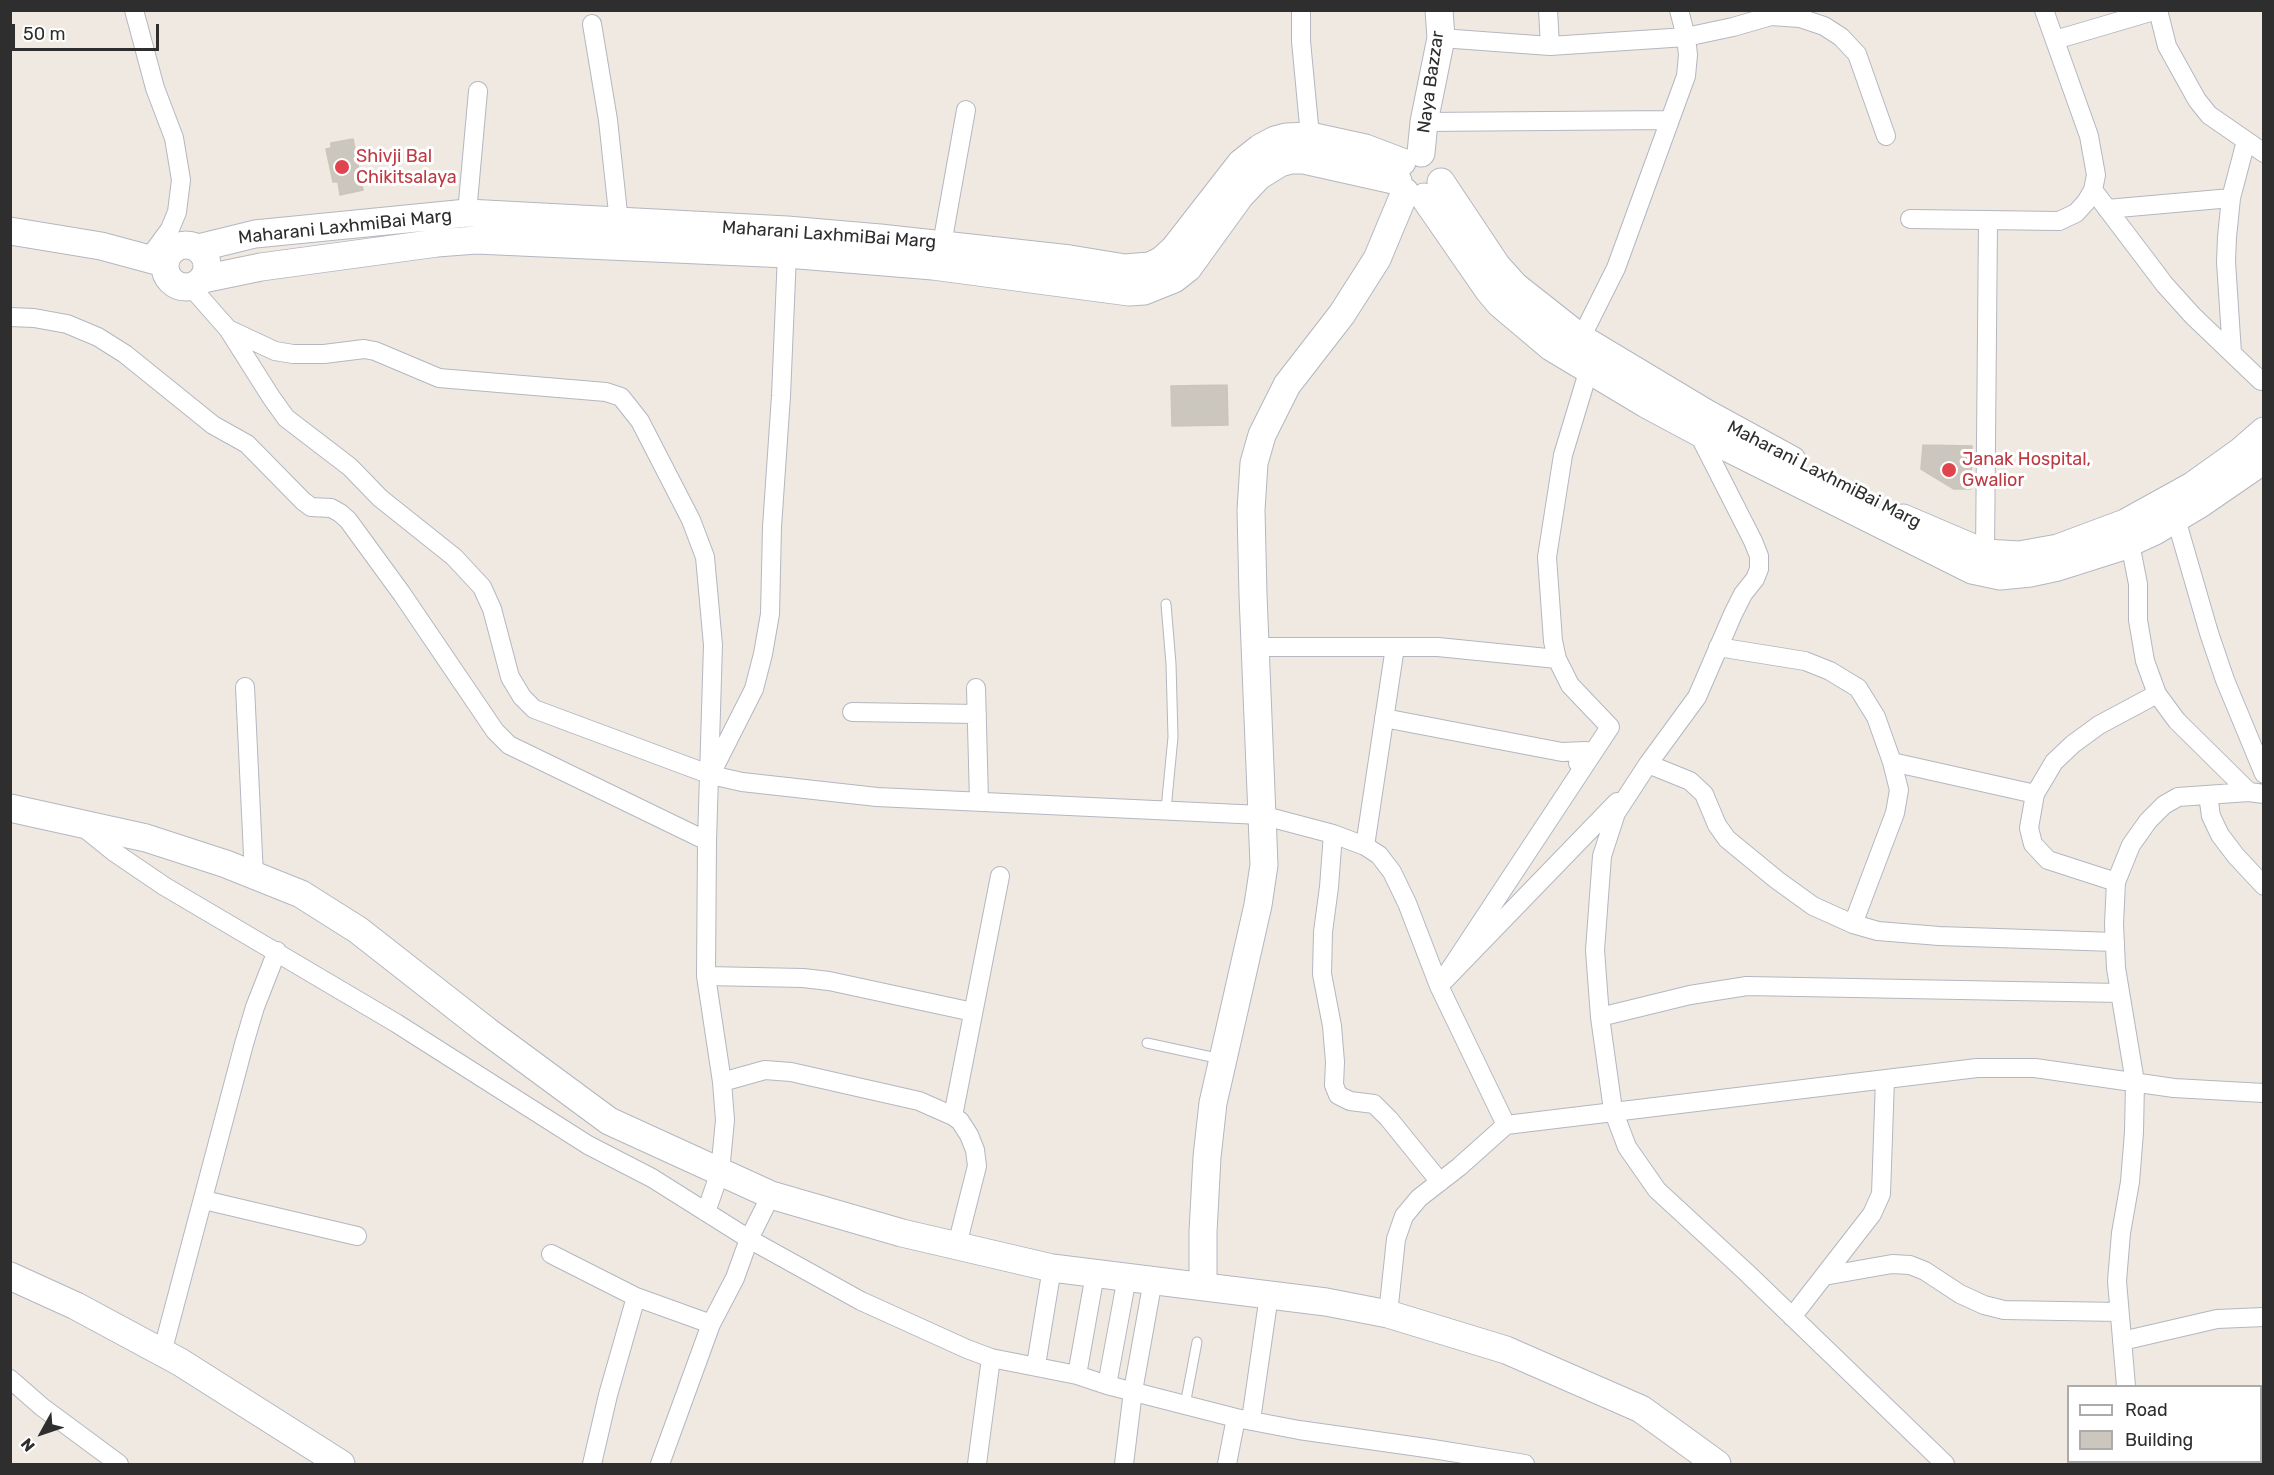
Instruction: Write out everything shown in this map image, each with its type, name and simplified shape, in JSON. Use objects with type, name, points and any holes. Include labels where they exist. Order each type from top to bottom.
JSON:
[{"type":"main road","name":"Naya Bazzar","points":[[1203,1286],[1203,1232],[1212,1103],[1258,906],[1264,866],[1251,510],[1254,462],[1262,435],[1287,385],[1342,314],[1377,259],[1415,178],[1441,38],[1439,10]]},
{"type":"main road","name":"Maharani LaxhmiBai Marg","points":[[198,248],[255,234],[467,213],[787,230],[942,244],[1125,268],[1150,266],[1162,260],[1174,249],[1241,163],[1275,140],[1286,136],[1310,136],[1365,148],[1415,178],[1515,286],[1581,338],[1769,448],[1915,524],[1985,553],[2019,555],[2128,532],[2241,451],[2264,431]]},
{"type":"main road","points":[[10,231],[101,246],[156,261],[172,282],[184,288],[261,267],[437,243],[476,240],[787,254],[933,266],[1129,292],[1144,291],[1174,279],[1188,268],[1240,196],[1259,176],[1280,163],[1304,160],[1415,178],[1479,279],[1500,304],[1551,347],[1697,431],[1909,541],[1972,570],[2000,576],[2058,567],[2128,532],[2176,519],[2264,460]]},
{"type":"main road","points":[[156,261],[177,246],[191,245],[198,248],[203,253],[207,267],[197,283]]},
{"type":"main road","points":[[10,808],[146,838],[226,864],[301,894],[358,930],[487,1031],[609,1121],[771,1195],[902,1233],[1052,1268],[1326,1302],[1388,1314],[1506,1350],[1641,1410],[1717,1464]]},
{"type":"main road","points":[[10,1276],[76,1306],[162,1353],[341,1464]]},
{"type":"street","points":[[134,10],[155,88],[174,138],[181,180],[177,212],[156,261]]},
{"type":"street","points":[[1301,10],[1301,41],[1310,136]]},
{"type":"street","points":[[1548,10],[1550,46]]},
{"type":"street","points":[[1581,338],[1617,268],[1686,76],[1688,55],[1679,10]]},
{"type":"street","points":[[1910,219],[2059,221],[2076,213],[2086,202],[2093,190],[2096,175],[2090,136],[2044,10]]},
{"type":"street","points":[[2055,40],[2157,10],[2167,46],[2197,100],[2209,115],[2264,153]]},
{"type":"street","points":[[1441,38],[1550,46],[1686,37],[1733,27],[1774,13],[1800,18],[1824,26],[1841,37],[1857,54],[1886,136]]},
{"type":"street","points":[[592,24],[608,120],[619,222]]},
{"type":"street","points":[[467,213],[478,91]]},
{"type":"street","points":[[942,244],[966,110]]},
{"type":"street","points":[[1424,122],[1670,120]]},
{"type":"street","points":[[2232,353],[2226,262],[2231,198],[2246,141]]},
{"type":"street","points":[[2093,190],[2165,285],[2232,353],[2263,376]]},
{"type":"street","points":[[2107,209],[2231,198]]},
{"type":"street","points":[[1985,553],[1988,221]]},
{"type":"street","points":[[711,775],[753,689],[763,654],[770,614],[772,527],[787,254]]},
{"type":"street","points":[[197,283],[286,418],[350,467],[380,498],[453,557],[482,587],[492,609],[510,677],[522,697],[534,708],[711,775],[742,782],[876,797],[1261,815],[1333,834],[1365,846],[1379,855],[1392,872],[1407,903],[1439,986],[1506,1125]]},
{"type":"street","points":[[10,317],[34,318],[67,324],[98,337],[125,354],[213,424],[247,444],[311,507],[331,508],[340,513],[348,520],[402,594],[495,731],[509,745],[708,841]]},
{"type":"street","points":[[228,329],[275,351],[311,355],[364,349],[375,351],[439,378],[606,392],[621,397],[640,421],[691,520],[705,557],[713,645],[706,976],[722,1082],[725,1120],[720,1172],[706,1212]]},
{"type":"street","points":[[1439,986],[1610,727],[1570,685],[1557,659],[1553,641],[1547,557],[1563,455],[1589,369]]},
{"type":"street","points":[[1697,431],[1753,541],[1759,556],[1759,568],[1755,579],[1743,594],[1697,697],[1648,764],[1616,813],[1602,856],[1595,950],[1600,1017],[1614,1110],[1627,1147],[1657,1190],[1945,1464]]},
{"type":"street","points":[[2176,519],[2224,680],[2264,774]]},
{"type":"street","points":[[2128,532],[2138,584],[2138,620],[2145,661],[2157,694],[2177,721],[2256,793]]},
{"type":"street","points":[[1255,647],[1438,647],[1557,659]]},
{"type":"street","points":[[1365,846],[1395,647]]},
{"type":"street","points":[[1718,647],[1804,661],[1830,672],[1858,688],[1876,717],[1899,790],[1895,813],[1853,924]]},
{"type":"street","points":[[245,687],[254,876]]},
{"type":"street","points":[[976,688],[979,801]]},
{"type":"street","points":[[2116,882],[2048,860],[2032,844],[2029,828],[2035,794],[2054,762],[2073,744],[2099,725],[2157,694]]},
{"type":"street","points":[[852,712],[977,714]]},
{"type":"street","points":[[1384,718],[1562,752],[1586,751],[1439,986]]},
{"type":"street","points":[[1892,762],[2035,794]]},
{"type":"street","points":[[1648,764],[1690,781],[1704,794],[1717,825],[1727,839],[1813,906],[1853,924],[1878,931],[1929,935],[2115,942]]},
{"type":"street","points":[[1439,986],[1637,781]]},
{"type":"street","points":[[2126,1385],[2116,1281],[2131,1172],[2134,1082],[2120,993],[2115,942],[2116,882],[2131,845],[2148,821],[2164,805],[2178,796],[2256,793]]},
{"type":"street","points":[[2208,795],[2211,816],[2220,835],[2264,886]]},
{"type":"street","points":[[79,824],[114,852],[164,886],[277,951],[588,1145],[652,1178],[748,1239],[861,1301],[967,1349],[991,1358],[1036,1365],[1243,1419],[1299,1430],[1526,1464]]},
{"type":"street","points":[[1333,834],[1323,932],[1322,974],[1332,1026],[1334,1085],[1338,1095],[1350,1101],[1374,1104],[1440,1182]]},
{"type":"street","points":[[953,1116],[1000,876]]},
{"type":"street","points":[[162,1353],[244,1044],[277,951]]},
{"type":"street","points":[[706,976],[803,978],[829,981],[973,1012]]},
{"type":"street","points":[[1600,1017],[1690,995],[1747,986],[2120,993]]},
{"type":"street","points":[[1388,1314],[1396,1239],[1404,1216],[1419,1198],[1468,1160],[1506,1125],[1614,1110],[1977,1068],[2035,1068],[2174,1088],[2264,1093]]},
{"type":"street","points":[[722,1082],[765,1070],[791,1072],[919,1101],[953,1116],[960,1121],[969,1135],[975,1150],[977,1166],[957,1245]]},
{"type":"street","points":[[1792,1317],[1872,1214],[1881,1194],[1885,1079]]},
{"type":"street","points":[[660,1464],[711,1324],[735,1278],[748,1239],[771,1195]]},
{"type":"street","points":[[204,1200],[357,1236]]},
{"type":"street","points":[[551,1254],[636,1297],[711,1324]]},
{"type":"street","points":[[1824,1276],[1893,1264],[1910,1265],[1925,1271],[1960,1294],[1984,1305],[2004,1310],[2120,1312]]},
{"type":"street","points":[[1036,1365],[1052,1268]]},
{"type":"street","points":[[1077,1375],[1095,1274]]},
{"type":"street","points":[[1107,1385],[1140,1279]]},
{"type":"street","points":[[1124,1464],[1133,1392],[1140,1279]]},
{"type":"street","points":[[1227,1464],[1243,1419],[1269,1295]]},
{"type":"street","points":[[592,1464],[608,1395],[636,1297]]},
{"type":"street","points":[[2122,1341],[2217,1319],[2264,1317]]},
{"type":"street","points":[[977,1464],[991,1358]]},
{"type":"street","points":[[10,1379],[119,1464]]},
{"type":"lane","points":[[1166,604],[1171,664],[1173,737],[1166,809]]},
{"type":"lane","points":[[1147,1042],[1224,1059]]},
{"type":"lane","points":[[1185,1405],[1197,1342]]},
{"type":"building","points":[[353,139],[363,190],[340,195],[338,182],[333,182],[326,149],[331,148],[331,143]]},
{"type":"building","points":[[1227,385],[1228,425],[1172,426],[1171,386]]},
{"type":"building","points":[[1923,445],[1972,446],[1971,489],[1954,489],[1921,469]]},
{"type":"place","name":"Shivji Bal Chikitsalaya","points":[[342,167]]},
{"type":"place","name":"Janak Hospital, Gwalior","points":[[1949,470]]}]
